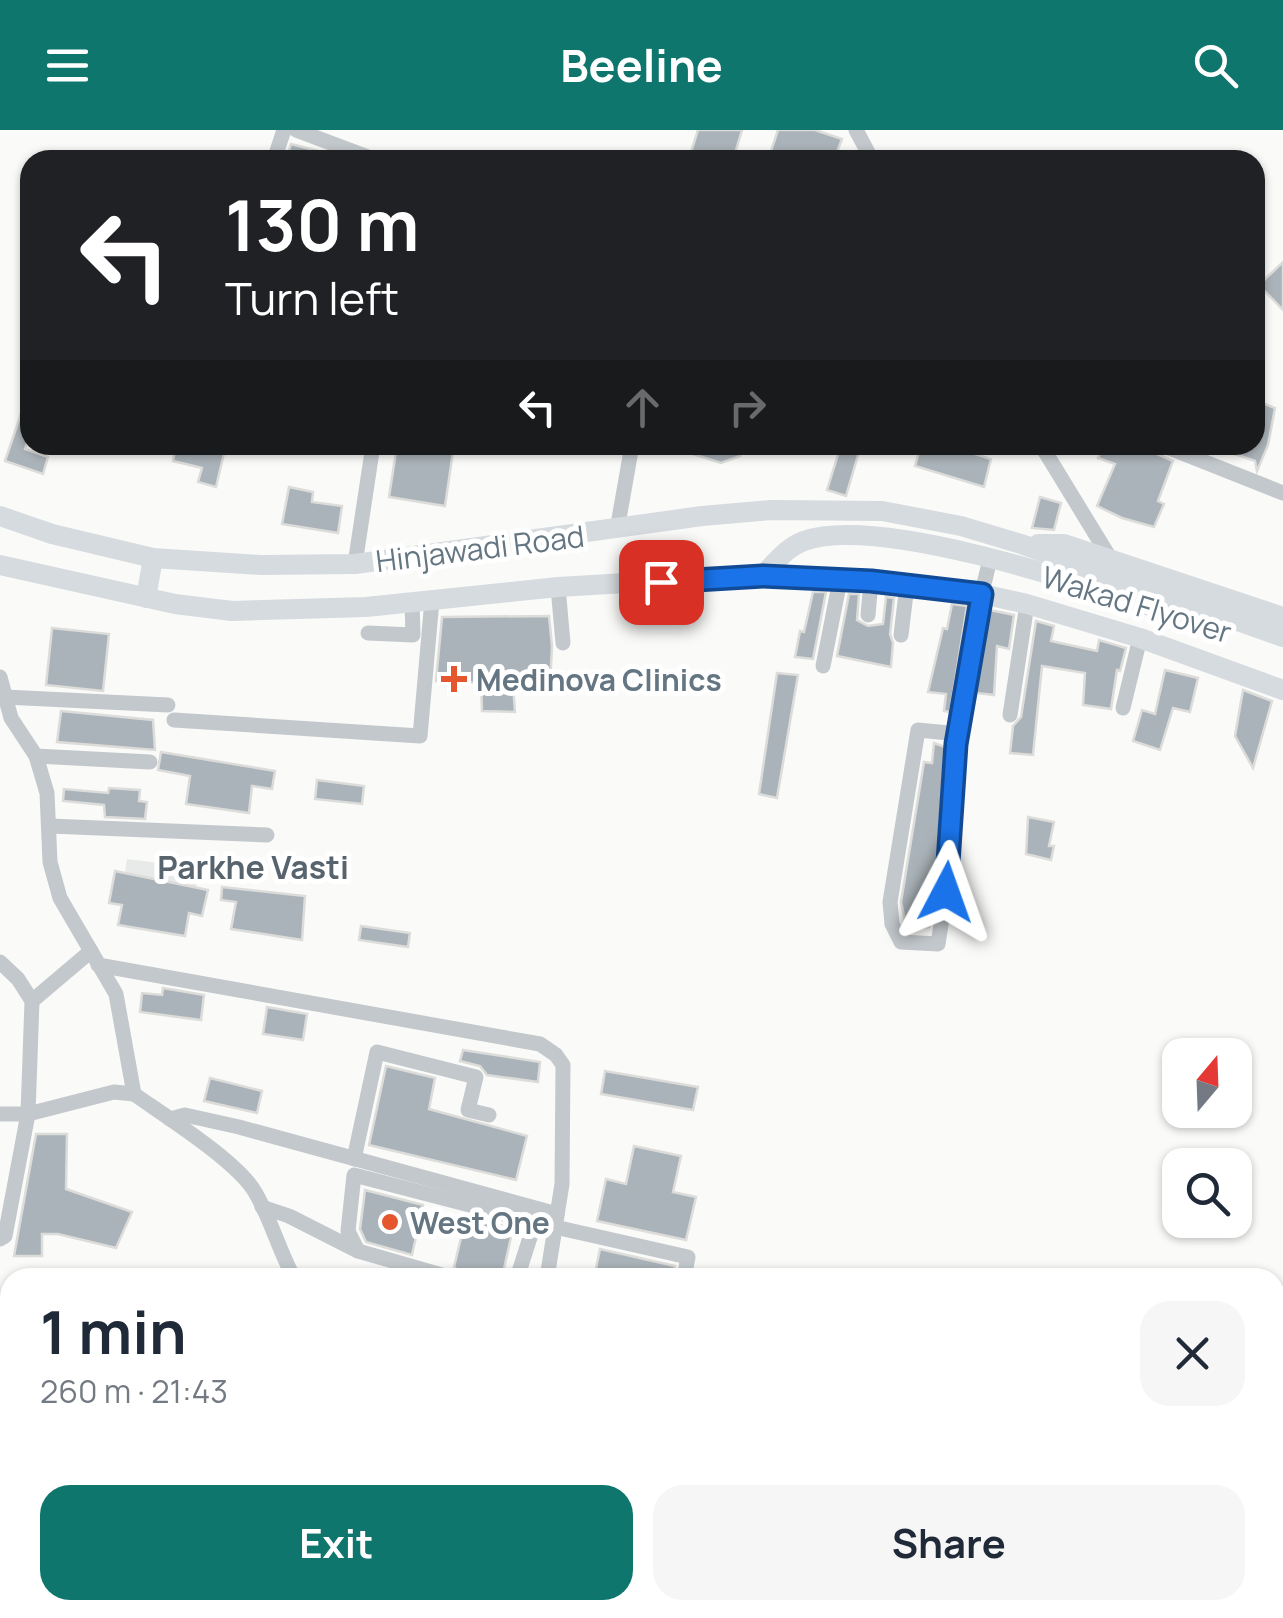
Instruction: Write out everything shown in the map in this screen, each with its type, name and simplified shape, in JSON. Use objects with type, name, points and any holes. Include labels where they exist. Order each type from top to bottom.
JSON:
[{"type":"main road","name":"Hinjawadi Road","points":[[0,516],[52,534],[154,558],[261,565],[355,564],[702,516],[772,510],[882,512],[961,526],[1021,544]]},
{"type":"main road","points":[[763,576],[799,542],[822,536],[876,537],[990,560]]},
{"type":"main road","name":"Wakad Flyover","points":[[1021,544],[1283,637]]},
{"type":"main road","points":[[146,598],[154,558]]},
{"type":"main road","name":"Wakad Flyover","points":[[990,560],[1097,572],[1283,651]]},
{"type":"main road","name":"Hinjawadi Road","points":[[0,564],[146,598],[232,611],[366,608],[558,588],[763,576],[871,581],[982,594],[1027,604],[1140,638],[1283,690]]},
{"type":"main road","points":[[1097,572],[1283,617]]},
{"type":"street","points":[[296,130],[349,150]]},
{"type":"street","points":[[355,564],[371,455]]},
{"type":"street","points":[[617,530],[630,455]]},
{"type":"street","points":[[1045,455],[1097,572]]},
{"type":"street","points":[[1187,455],[1283,493]]},
{"type":"street","points":[[956,744],[949,733],[918,730],[890,902],[892,924],[901,942],[938,944],[946,892],[956,744],[990,560]]},
{"type":"street","points":[[824,666],[840,580]]},
{"type":"street","points":[[868,614],[871,581]]},
{"type":"street","points":[[901,635],[907,585]]},
{"type":"street","points":[[558,588],[563,643]]},
{"type":"street","points":[[368,633],[413,635],[422,601]]},
{"type":"street","points":[[5,697],[420,736],[422,601]]},
{"type":"street","points":[[1010,716],[1027,604]]},
{"type":"street","points":[[1123,708],[1140,638]]},
{"type":"street","points":[[0,678],[11,718],[36,756],[47,793],[50,862],[60,898],[116,994],[134,1094]]},
{"type":"street","points":[[36,756],[150,762]]},
{"type":"street","points":[[50,826],[267,834]]},
{"type":"street","points":[[32,1001],[94,958],[540,1044],[556,1055],[562,1066],[562,1184],[549,1268]]},
{"type":"street","points":[[0,962],[18,979],[32,1001],[28,1114],[5,1236],[0,1239]]},
{"type":"street","points":[[354,1159],[377,1052],[476,1077],[468,1110],[489,1115]]},
{"type":"street","points":[[0,1114],[28,1114],[114,1092],[134,1094],[246,1179],[262,1207],[285,1268]]},
{"type":"street","points":[[170,1119],[185,1115],[354,1159],[688,1257],[686,1268]]},
{"type":"street","points":[[358,1251],[348,1232],[354,1175],[535,1222],[520,1268]]},
{"type":"street","points":[[262,1207],[290,1216],[358,1251],[417,1268]]},
{"type":"shaded area","points":[[127,859],[198,868],[196,888],[124,879]]},
{"type":"building","points":[[698,130],[742,130],[736,150],[692,150]]},
{"type":"building","points":[[778,130],[815,130],[842,139],[838,150],[771,150]]},
{"type":"building","points":[[291,144],[314,150],[289,150]]},
{"type":"building","points":[[1283,262],[1283,310],[1265,291],[1265,279]]},
{"type":"building","points":[[1265,404],[1275,408],[1265,452]]},
{"type":"building","points":[[20,417],[20,455],[48,457],[43,474],[5,461]]},
{"type":"building","points":[[174,455],[224,455],[216,487],[198,482],[202,468],[173,461]]},
{"type":"building","points":[[395,455],[453,455],[445,506],[389,497]]},
{"type":"building","points":[[696,455],[740,455],[721,463]]},
{"type":"building","points":[[838,455],[858,455],[846,496],[827,490]]},
{"type":"building","points":[[918,455],[978,455],[991,459],[984,487],[915,466]]},
{"type":"building","points":[[1160,455],[1173,461],[1158,501],[1164,504],[1154,527],[1097,506],[1115,464],[1098,458]]},
{"type":"building","points":[[1238,455],[1264,455],[1257,471],[1255,461]]},
{"type":"building","points":[[289,487],[313,492],[312,502],[342,506],[338,533],[282,524]]},
{"type":"building","points":[[1040,497],[1061,503],[1054,530],[1032,528]]},
{"type":"building","points":[[813,592],[826,592],[813,659],[795,657],[800,631],[804,632]]},
{"type":"building","points":[[849,594],[859,594],[857,620],[868,626],[883,624],[886,597],[894,598],[891,667],[837,656]]},
{"type":"building","points":[[952,604],[967,606],[950,712],[944,711],[946,694],[928,692]]},
{"type":"building","points":[[990,610],[1014,615],[1009,649],[997,646],[994,695],[976,693]]},
{"type":"building","points":[[549,616],[550,686],[513,685],[515,712],[482,711],[481,683],[436,681],[442,617]]},
{"type":"building","points":[[1036,621],[1054,626],[1051,641],[1097,651],[1099,640],[1126,648],[1120,671],[1117,670],[1111,709],[1083,705],[1085,673],[1042,666],[1033,755],[1010,753],[1013,726],[1021,717]]},
{"type":"building","points":[[52,628],[109,634],[103,691],[46,685]]},
{"type":"building","points":[[1165,670],[1198,678],[1190,712],[1173,708],[1160,750],[1133,741],[1142,710],[1155,714]]},
{"type":"building","points":[[777,673],[798,675],[777,798],[759,794]]},
{"type":"building","points":[[1243,690],[1272,701],[1253,768],[1235,736]]},
{"type":"building","points":[[61,711],[153,720],[155,750],[57,742]]},
{"type":"building","points":[[934,743],[945,747],[935,891],[929,927],[907,929],[901,902],[924,762],[932,763]]},
{"type":"building","points":[[161,752],[275,771],[272,789],[252,786],[249,813],[186,804],[190,776],[158,770]]},
{"type":"building","points":[[317,780],[364,786],[362,804],[315,799]]},
{"type":"building","points":[[109,788],[140,790],[139,801],[147,802],[145,819],[105,817],[104,805],[63,801],[64,789],[108,793]]},
{"type":"building","points":[[1028,817],[1054,822],[1049,846],[1054,846],[1051,860],[1026,854]]},
{"type":"building","points":[[115,871],[208,890],[202,916],[189,913],[185,936],[118,925],[122,905],[109,903]]},
{"type":"building","points":[[222,887],[305,896],[302,940],[231,929],[236,902],[221,900]]},
{"type":"building","points":[[361,926],[410,933],[408,947],[359,940]]},
{"type":"building","points":[[163,988],[204,995],[201,1020],[140,1012],[142,993],[162,995]]},
{"type":"building","points":[[267,1007],[307,1014],[303,1040],[263,1034]]},
{"type":"building","points":[[463,1050],[540,1062],[538,1082],[487,1075],[480,1066],[460,1061]]},
{"type":"building","points":[[386,1066],[435,1078],[429,1109],[527,1136],[516,1180],[369,1145]]},
{"type":"building","points":[[605,1071],[698,1087],[693,1110],[601,1094]]},
{"type":"building","points":[[210,1078],[262,1091],[257,1113],[204,1101]]},
{"type":"building","points":[[36,1134],[67,1134],[66,1189],[132,1212],[116,1248],[42,1234],[42,1256],[14,1256]]},
{"type":"building","points":[[634,1146],[681,1156],[673,1192],[696,1197],[686,1240],[597,1221],[606,1179],[626,1184]]},
{"type":"building","name":"West One","points":[[365,1190],[423,1205],[412,1255],[366,1242],[360,1229]]},
{"type":"building","points":[[466,1217],[513,1228],[504,1268],[454,1267]]},
{"type":"building","points":[[600,1249],[675,1266],[675,1268],[596,1268]]},
{"type":"place","name":"Medinova Clinics","points":[[454,679]]},
{"type":"place","name":"West One","points":[[390,1222]]},
{"type":"district","name":"Parkhe Vasti","points":[[253,867]]},
{"type":"route","points":[[661,582],[763,576],[871,581],[982,594],[956,744],[946,892]]}]
